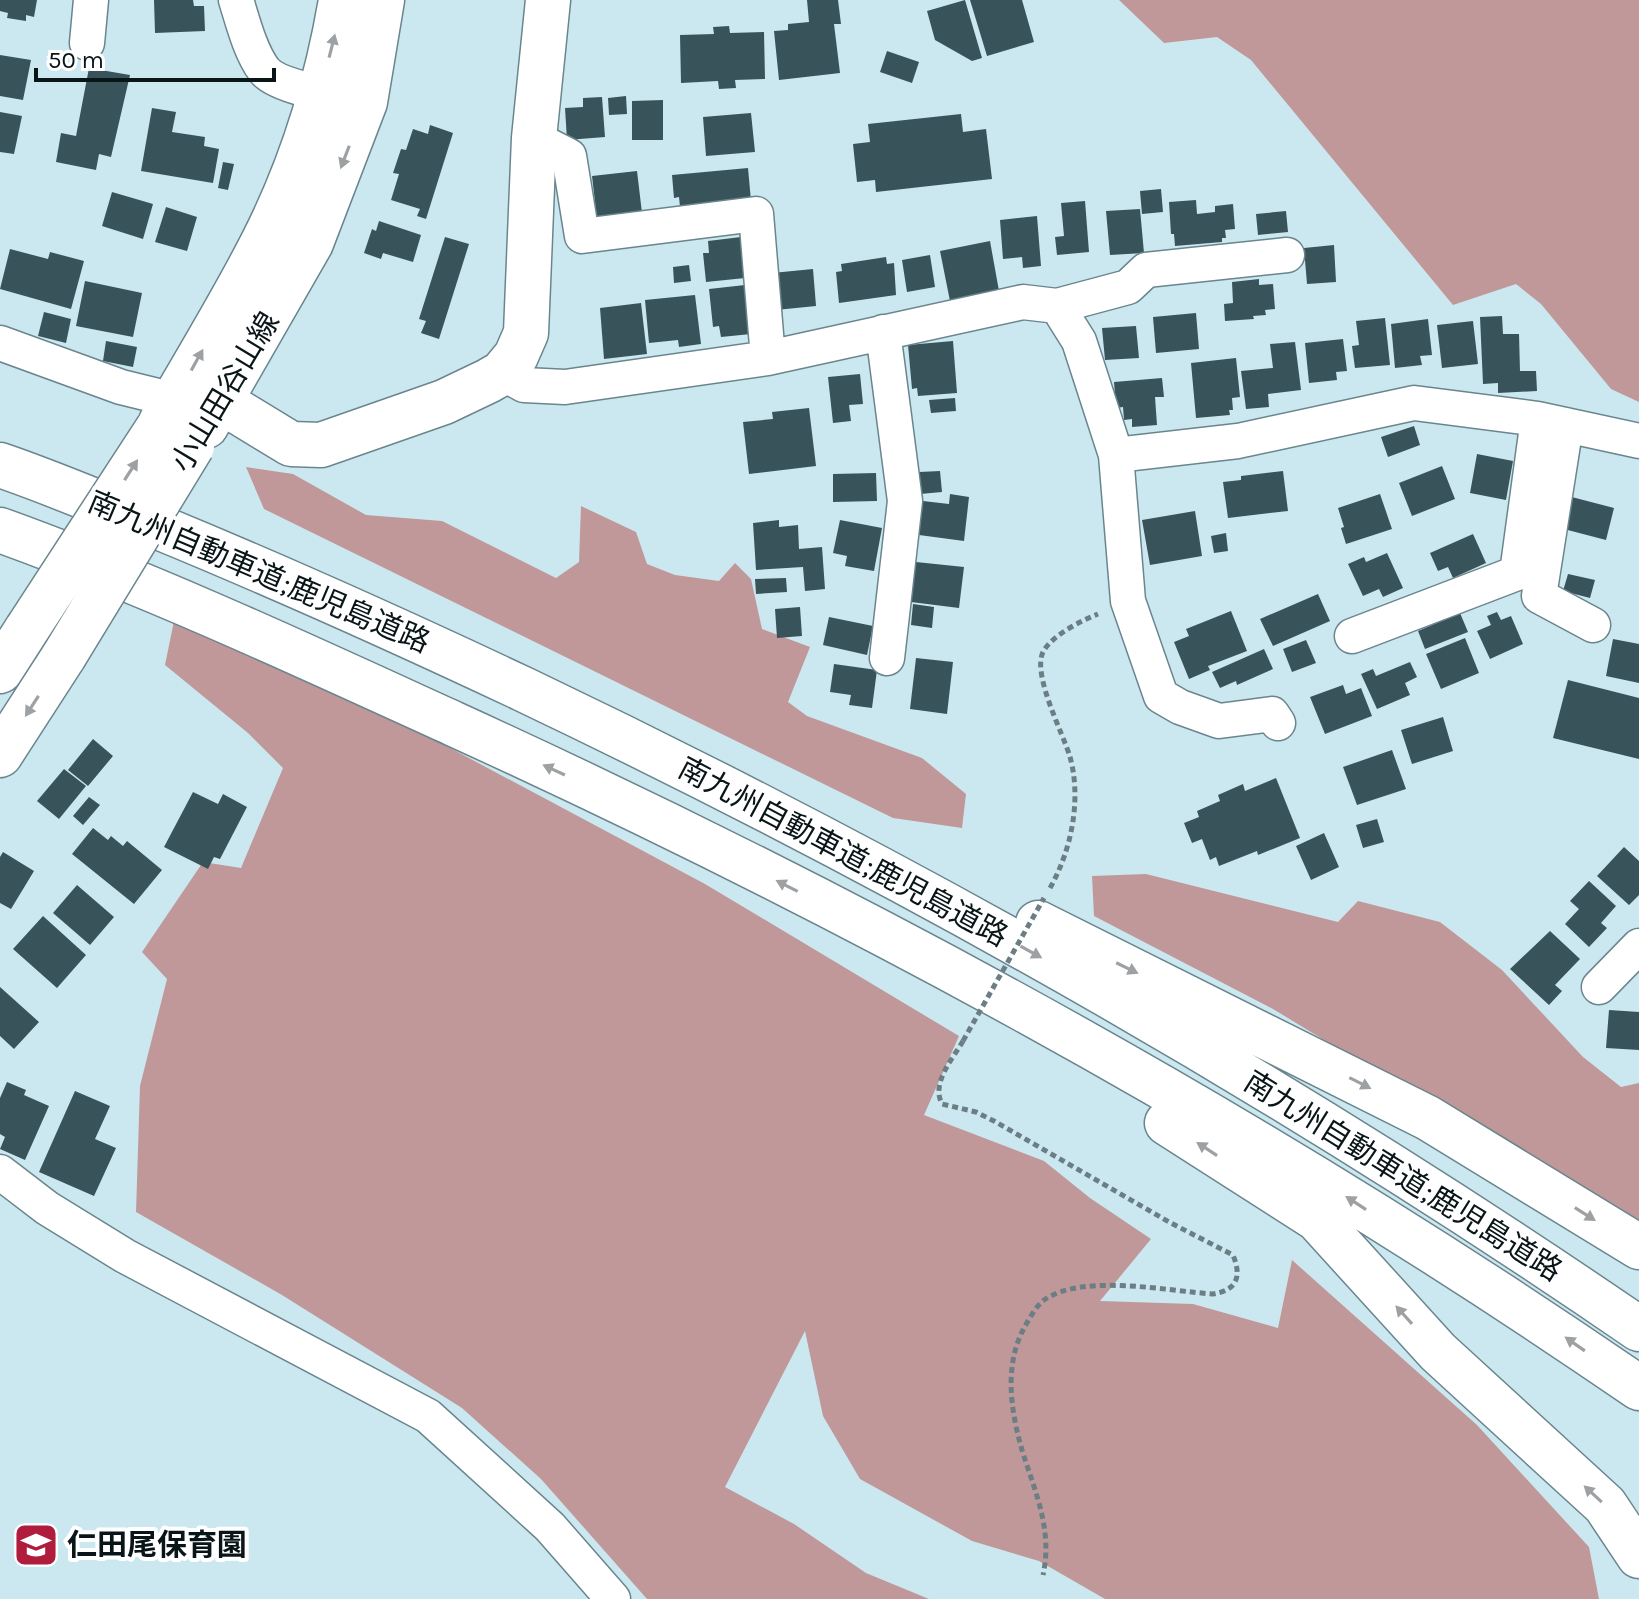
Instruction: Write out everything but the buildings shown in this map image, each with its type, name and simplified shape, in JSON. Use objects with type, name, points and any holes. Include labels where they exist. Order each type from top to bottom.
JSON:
[{"type":"main road","name":"小山田谷山線","points":[[0,755],[64,656],[264,241],[303,148],[335,37],[341,0]]},
{"type":"main road","name":"小山田谷山線","points":[[8,657],[175,425],[222,402],[311,243],[365,102],[382,0]]},
{"type":"main road","points":[[222,402],[291,444],[321,445],[444,402],[502,373],[516,356],[526,333],[534,138],[548,0]]},
{"type":"main road","name":"南九州自動車道;鹿児島道路","points":[[0,465],[268,572],[639,745],[867,862],[1089,984],[1380,1157],[1639,1329]]},
{"type":"main road","name":"南九州自動車道;鹿児島道路","points":[[0,530],[237,626],[615,797],[840,913],[1116,1059],[1344,1195],[1639,1388]]},
{"type":"main road","points":[[268,572],[558,688],[854,828],[1428,1118],[1639,1247]]},
{"type":"main road","points":[[840,913],[1317,1219],[1438,1352],[1605,1505],[1639,1556]]},
{"type":"street","points":[[87,43],[91,0]]},
{"type":"street","points":[[236,0],[249,39],[265,72],[295,87],[365,102]]},
{"type":"street","points":[[534,138],[569,156],[582,236],[756,214],[768,358]]},
{"type":"street","points":[[502,373],[524,385],[565,387],[768,358],[1023,302],[1057,306],[1128,287],[1146,270],[1287,255]]},
{"type":"street","points":[[1057,306],[1079,341],[1116,455],[1128,601],[1161,696],[1180,707],[1219,721],[1272,714],[1278,723]]},
{"type":"street","points":[[883,332],[905,501],[887,658]]},
{"type":"street","points":[[0,343],[121,387],[175,425]]},
{"type":"street","points":[[1116,455],[1238,441],[1414,403],[1552,422],[1639,441]]},
{"type":"street","points":[[1552,422],[1539,596],[1593,625]]},
{"type":"street","points":[[1352,636],[1517,573],[1552,422]]},
{"type":"street","points":[[1599,987],[1639,946]]},
{"type":"street","points":[[0,1172],[47,1208],[125,1256],[428,1416],[550,1527],[613,1599]]},
{"type":"path","points":[[1043,1575],[1047,1535],[1041,1506],[1017,1433],[1011,1395],[1012,1363],[1018,1339],[1028,1320],[1042,1301],[1075,1289],[1096,1286],[1213,1294],[1227,1292],[1235,1283],[1238,1268],[1233,1255],[1169,1222],[994,1121],[976,1112],[942,1104],[937,1095],[938,1085],[1060,870],[1070,838],[1075,800],[1071,760],[1040,671],[1043,651],[1072,625],[1128,601]]},
{"type":"shaded area","points":[[1119,0],[1639,0],[1639,402],[1611,389],[1541,304],[1516,284],[1453,305],[1251,60],[1217,37],[1164,43]]},
{"type":"shaded area","points":[[246,467],[293,474],[366,515],[442,521],[556,578],[579,562],[581,506],[636,532],[647,564],[675,575],[719,581],[735,563],[751,579],[762,629],[810,647],[788,702],[807,716],[922,758],[966,794],[962,828],[893,818],[264,509]]},
{"type":"shaded area","points":[[175,616],[289,662],[705,884],[959,1036],[924,1115],[1044,1161],[1090,1198],[1151,1239],[1100,1301],[1193,1304],[1278,1328],[1292,1260],[1477,1425],[1589,1547],[1599,1599],[1105,1599],[1039,1561],[972,1541],[860,1479],[823,1416],[805,1331],[725,1487],[794,1524],[866,1573],[929,1599],[647,1599],[541,1479],[462,1408],[282,1295],[136,1212],[140,1086],[167,979],[142,952],[203,862],[241,868],[283,768],[248,733],[165,665]]},
{"type":"shaded area","points":[[1146,874],[1338,922],[1358,901],[1440,922],[1502,970],[1583,1057],[1621,1087],[1639,1083],[1639,1224],[1423,1100],[1273,1009],[1094,916],[1092,876]]},
{"type":"place","name":"仁田尾保育園","points":[[36,1545]]}]
